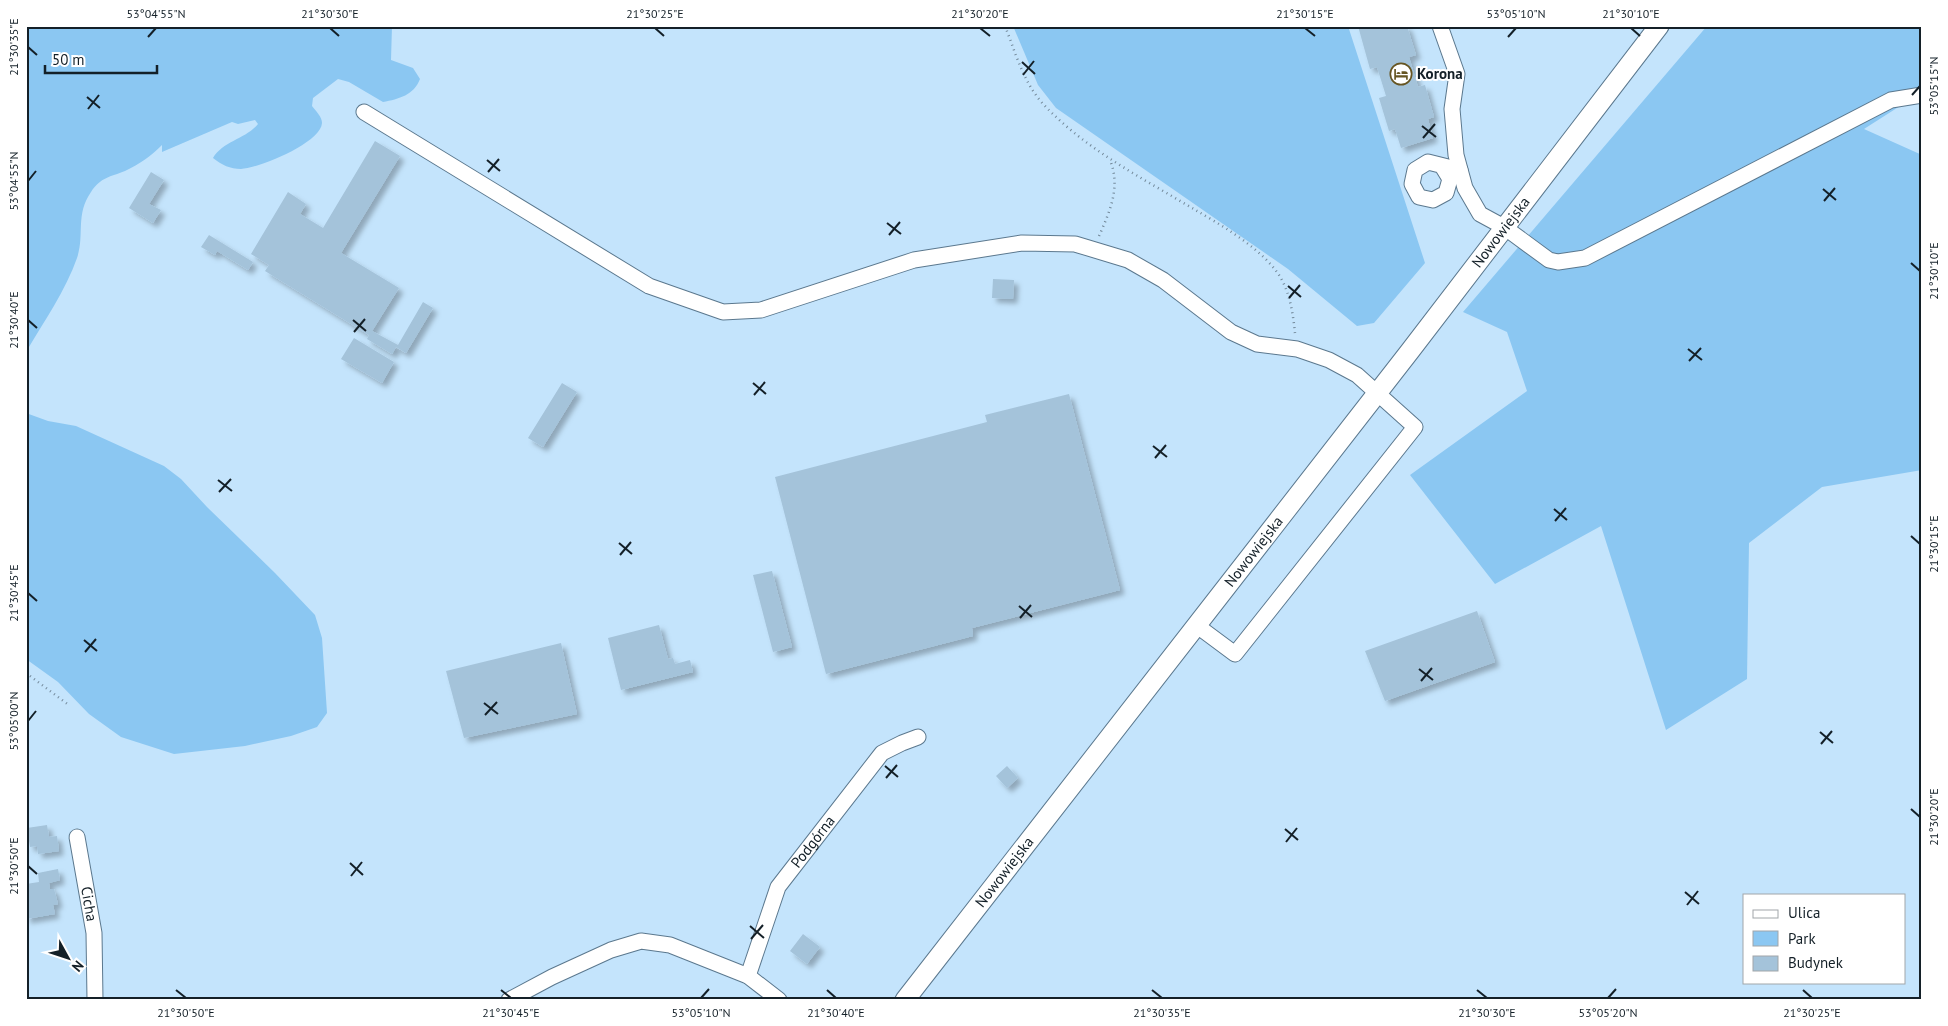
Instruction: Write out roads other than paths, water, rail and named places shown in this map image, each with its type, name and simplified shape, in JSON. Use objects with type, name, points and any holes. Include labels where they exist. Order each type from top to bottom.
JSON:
[{"type":"main road","name":"Nowowiejska","points":[[906,1000],[1659,26]]},
{"type":"street","points":[[1440,26],[1457,74],[1452,109],[1456,155],[1465,188],[1480,214],[1504,227],[1549,260],[1558,262],[1585,258],[1891,100],[1922,95]]},
{"type":"street","points":[[364,112],[649,286],[723,312],[760,310],[914,260],[1022,243],[1075,244],[1128,260],[1163,280],[1232,332],[1258,344],[1296,349],[1329,360],[1357,375],[1415,427],[1235,654],[1196,624]]},
{"type":"street","points":[[1460,170],[1428,162],[1415,170],[1412,184],[1419,197],[1433,200],[1446,193],[1465,188]]},
{"type":"street","points":[[1442,166],[1450,178],[1446,193]]},
{"type":"street","name":"Podgórna","points":[[748,976],[778,887],[882,753],[918,737]]},
{"type":"street","name":"Cicha","points":[[77,837],[94,933],[95,1000]]},
{"type":"street","points":[[509,1000],[552,977],[610,950],[641,941],[670,945],[748,976],[779,1000]]},
{"type":"place","name":"Korona","points":[[1401,74]]}]
